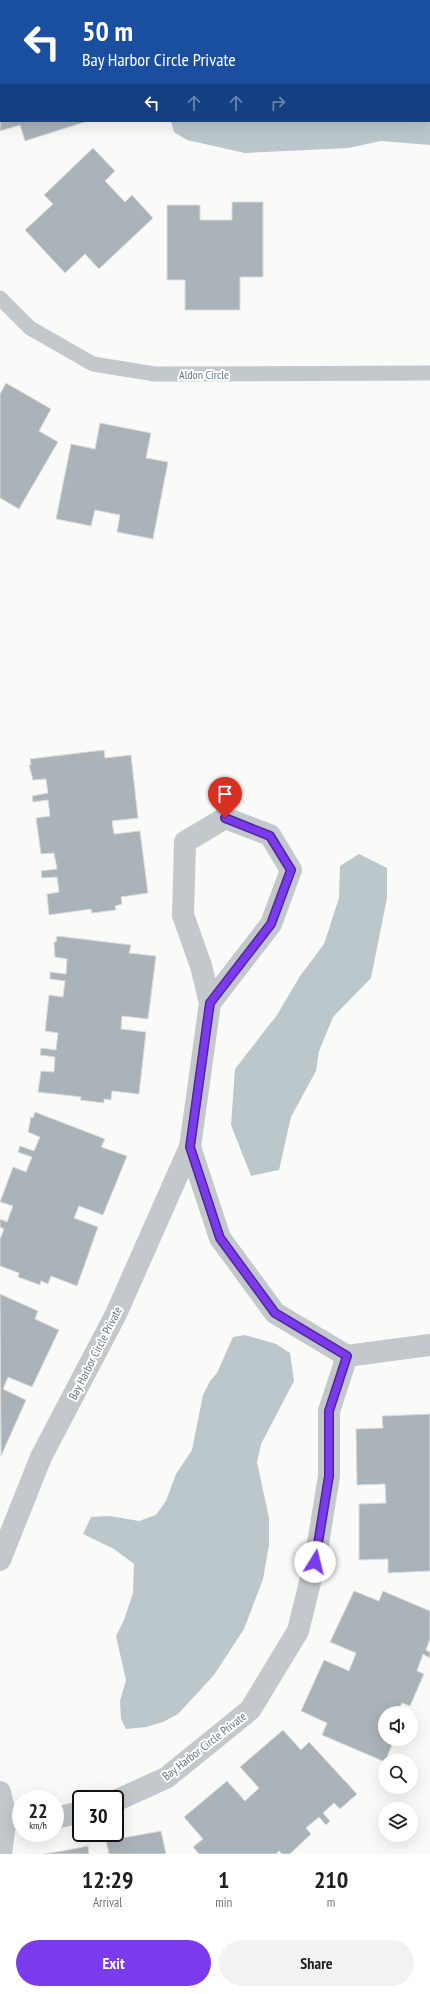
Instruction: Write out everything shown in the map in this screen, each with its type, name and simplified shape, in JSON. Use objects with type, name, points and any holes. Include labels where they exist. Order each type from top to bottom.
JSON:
[{"type":"street","name":"Bay Harbor Circle Private","points":[[0,1560],[41,1456],[116,1314],[190,1147],[210,1003],[201,966],[183,915],[185,842],[225,818],[270,836],[291,870],[271,924],[210,1003]]},
{"type":"street","name":"Bay Harbor Circle Private","points":[[124,1797],[166,1778],[250,1710],[298,1630],[315,1562],[329,1476],[329,1411],[347,1356],[275,1313],[220,1238],[190,1147]]},
{"type":"street","points":[[347,1356],[430,1345]]},
{"type":"street","points":[[0,1792],[12,1814]]},
{"type":"street","points":[[1,1854],[12,1824]]},
{"type":"lane","name":"Aldon Circle","points":[[0,298],[30,328],[93,364],[155,374],[430,374]]},
{"type":"shaded area","points":[[171,122],[430,122],[430,145],[381,141],[348,148],[245,153],[187,140],[174,132]]},
{"type":"shaded area","points":[[359,854],[387,868],[387,898],[371,978],[333,1017],[319,1051],[316,1071],[291,1117],[279,1170],[251,1176],[231,1125],[235,1069],[277,1015],[300,976],[324,944],[339,898],[340,866]]},
{"type":"shaded area","points":[[245,1335],[276,1344],[290,1353],[294,1381],[261,1444],[257,1462],[269,1518],[269,1545],[263,1579],[244,1629],[214,1675],[178,1714],[163,1722],[146,1727],[126,1729],[121,1719],[120,1701],[126,1680],[116,1636],[124,1620],[133,1593],[134,1564],[114,1549],[83,1534],[91,1517],[110,1516],[139,1521],[156,1515],[166,1501],[176,1474],[192,1450],[203,1395],[210,1381],[217,1373],[233,1337]]},
{"type":"building","points":[[0,122],[85,122],[25,141],[20,125],[0,131]]},
{"type":"building","points":[[93,148],[115,171],[105,181],[125,202],[132,195],[153,218],[99,269],[85,254],[65,273],[25,230],[53,204],[44,195]]},
{"type":"building","points":[[232,202],[263,202],[263,277],[240,277],[240,310],[185,310],[185,280],[167,280],[167,205],[200,205],[200,220],[232,220]]},
{"type":"building","points":[[6,383],[51,409],[39,431],[58,442],[19,509],[0,498],[0,394]]},
{"type":"building","points":[[100,423],[151,433],[146,458],[168,462],[153,539],[117,532],[120,515],[95,510],[91,526],[56,519],[71,444],[95,449]]},
{"type":"building","points":[[104,750],[105,758],[131,755],[138,818],[112,821],[114,834],[140,831],[148,893],[121,897],[122,904],[115,906],[116,910],[92,913],[91,909],[49,915],[47,894],[59,892],[57,877],[42,878],[41,871],[57,869],[54,853],[41,854],[36,818],[50,816],[48,800],[33,802],[32,796],[48,793],[46,779],[33,780],[29,765],[31,765],[30,759]]},
{"type":"building","points":[[57,936],[131,945],[129,953],[156,956],[148,1019],[122,1016],[121,1029],[146,1032],[139,1094],[112,1091],[111,1100],[104,1099],[104,1103],[80,1100],[81,1097],[38,1092],[41,1071],[54,1072],[55,1057],[40,1055],[41,1048],[56,1050],[58,1033],[45,1031],[49,995],[63,997],[65,981],[50,979],[50,972],[66,974],[67,959],[55,957],[54,942],[56,942]]},
{"type":"building","points":[[35,1112],[105,1139],[101,1147],[127,1156],[103,1215],[79,1206],[74,1218],[98,1227],[77,1286],[51,1276],[48,1284],[41,1281],[40,1285],[18,1277],[19,1273],[0,1266],[0,1239],[4,1229],[0,1227],[0,1219],[7,1222],[13,1206],[0,1202],[13,1167],[26,1172],[32,1157],[18,1152],[20,1146],[34,1151],[40,1137],[28,1132],[31,1117],[33,1118]]},
{"type":"building","points":[[0,1294],[38,1311],[35,1319],[59,1330],[32,1387],[8,1377],[3,1389],[26,1400],[1,1456]]},
{"type":"building","points":[[430,1414],[430,1571],[388,1573],[388,1559],[359,1560],[359,1504],[386,1503],[385,1484],[357,1485],[356,1429],[383,1428],[382,1416]]},
{"type":"building","points":[[354,1591],[379,1601],[383,1591],[430,1611],[430,1639],[426,1650],[430,1652],[430,1658],[423,1654],[417,1671],[424,1674],[410,1706],[402,1703],[400,1706],[378,1706],[378,1746],[391,1746],[388,1754],[378,1754],[378,1759],[322,1735],[327,1723],[301,1711],[324,1660],[349,1671],[356,1653],[330,1642]]},
{"type":"building","points":[[283,1730],[301,1750],[309,1742],[357,1794],[340,1809],[334,1803],[323,1813],[330,1821],[326,1825],[319,1817],[306,1828],[311,1834],[290,1854],[282,1854],[279,1851],[276,1854],[199,1854],[193,1847],[203,1839],[184,1817],[227,1781],[245,1801],[259,1788],[240,1767]]},
{"type":"building","points":[[161,1831],[166,1854],[109,1854],[106,1842],[124,1842],[124,1838]]},
{"type":"building","points":[[88,1846],[89,1854],[44,1854],[62,1851]]},
{"type":"route","points":[[225,818],[270,836],[291,870],[271,924],[210,1003],[190,1147],[220,1238],[275,1313],[347,1356],[329,1411],[329,1476],[315,1562]]}]
